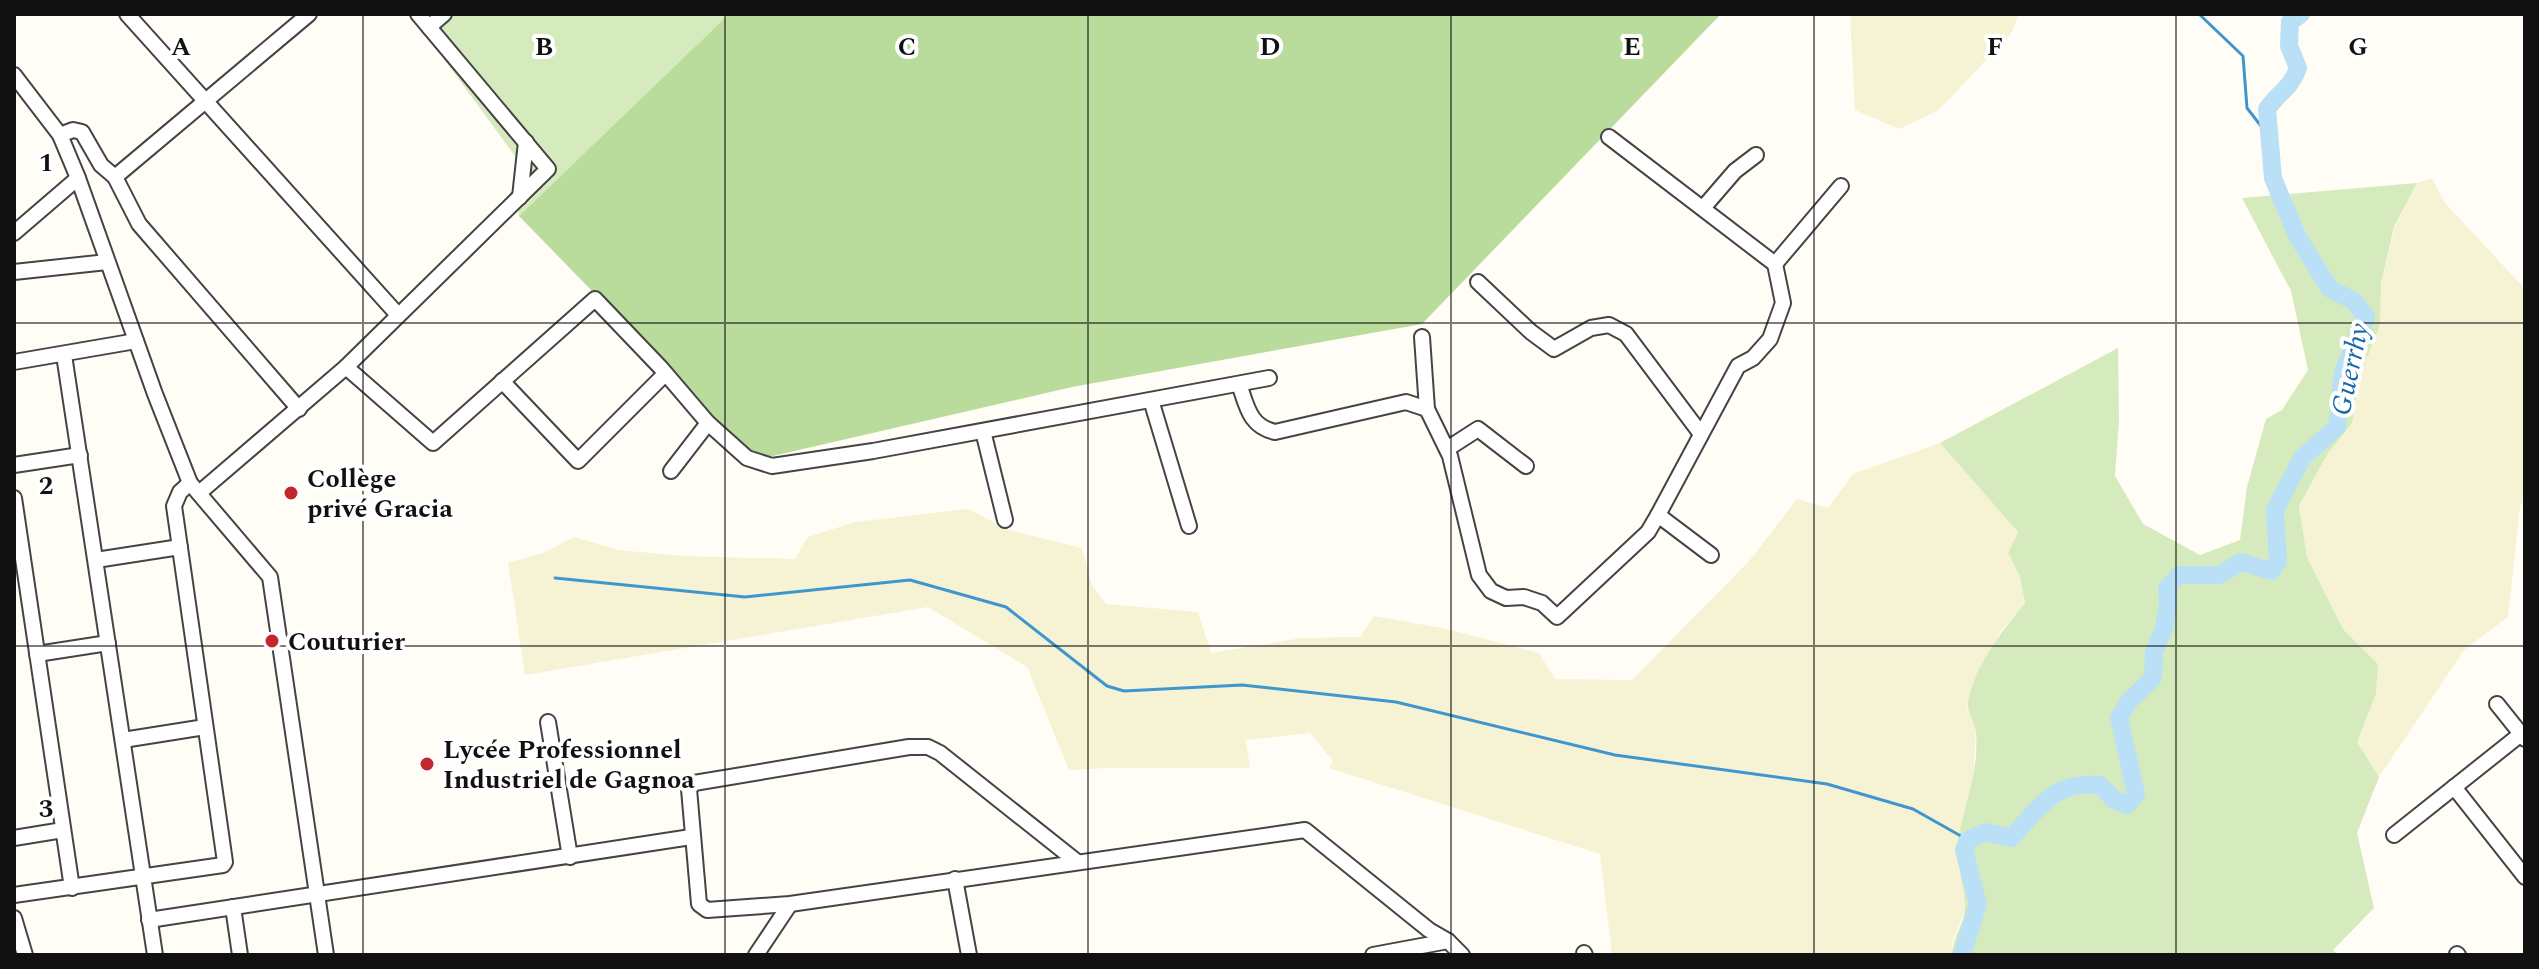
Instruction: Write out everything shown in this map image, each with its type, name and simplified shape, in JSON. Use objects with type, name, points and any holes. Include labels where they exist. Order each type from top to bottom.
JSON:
[{"type":"street","points":[[127,14],[398,315]]},
{"type":"street","points":[[115,177],[309,14]]},
{"type":"street","points":[[14,895],[223,865],[174,506],[180,492],[194,488],[299,409],[427,290],[548,169],[418,14]]},
{"type":"street","points":[[429,27],[444,14]]},
{"type":"street","points":[[14,75],[60,135],[194,488],[270,577],[326,955]]},
{"type":"street","points":[[60,135],[73,130],[82,132],[101,165],[115,177],[139,224],[299,409]]},
{"type":"street","points":[[1422,337],[1427,409],[1447,449],[1479,575],[1491,591],[1506,598],[1524,597],[1542,603],[1557,617],[1648,532],[1738,366],[1753,358],[1770,339],[1783,303],[1775,264],[1609,137]]},
{"type":"street","points":[[520,197],[526,142]]},
{"type":"street","points":[[1703,208],[1735,171],[1756,155]]},
{"type":"street","points":[[14,233],[78,178]]},
{"type":"street","points":[[1775,264],[1841,186]]},
{"type":"street","points":[[14,272],[107,262]]},
{"type":"street","points":[[1478,282],[1531,332],[1554,349],[1591,328],[1609,325],[1626,334],[1701,434]]},
{"type":"street","points":[[346,367],[433,443],[595,299],[708,423],[747,458],[772,466],[1269,378]]},
{"type":"street","points":[[14,362],[136,341]]},
{"type":"street","points":[[64,355],[155,955]]},
{"type":"street","points":[[502,381],[578,461],[665,374]]},
{"type":"street","points":[[1239,384],[1252,420],[1262,429],[1275,432],[1406,402],[1427,409]]},
{"type":"street","points":[[1151,400],[1189,526]]},
{"type":"street","points":[[671,471],[708,423]]},
{"type":"street","points":[[1447,449],[1478,429],[1526,466]]},
{"type":"street","points":[[983,431],[1005,520]]},
{"type":"street","points":[[14,465],[80,455]]},
{"type":"street","points":[[14,498],[72,888]]},
{"type":"street","points":[[1658,515],[1711,555]]},
{"type":"street","points":[[96,560],[180,547]]},
{"type":"street","points":[[37,654],[108,643]]},
{"type":"street","points":[[2394,835],[2523,736],[2497,704]]},
{"type":"street","points":[[548,722],[570,857]]},
{"type":"street","points":[[123,740],[205,727]]},
{"type":"street","points":[[1076,861],[940,753],[928,747],[909,747],[694,783],[689,789],[691,837],[702,908],[790,904],[1305,830],[1462,955]]},
{"type":"street","points":[[2454,787],[2525,877]]},
{"type":"street","points":[[14,838],[63,830]]},
{"type":"street","points":[[149,920],[691,837]]},
{"type":"street","points":[[955,879],[969,955]]},
{"type":"street","points":[[756,955],[790,904]]},
{"type":"street","points":[[233,907],[240,955]]},
{"type":"street","points":[[14,918],[22,953]]},
{"type":"street","points":[[1373,955],[1448,941]]},
{"type":"shaded area","points":[[1850,14],[2019,14],[2012,32],[1939,110],[1899,129],[1855,110]]},
{"type":"shaded area","points":[[2432,178],[2445,203],[2525,289],[2525,496],[2520,507],[2508,617],[2464,650],[2379,777],[2357,742],[2376,694],[2378,664],[2343,629],[2307,557],[2299,506],[2328,453],[2352,423],[2359,378],[2380,324],[2381,283],[2395,227],[2417,183]]},
{"type":"shaded area","points":[[1940,443],[2018,532],[2008,553],[2020,577],[2025,603],[2000,632],[1975,682],[1967,706],[1976,730],[1973,785],[1959,836],[1965,911],[1952,943],[1952,955],[1612,955],[1600,854],[1329,768],[1333,761],[1310,733],[1246,740],[1250,768],[1069,770],[1027,667],[928,607],[525,675],[508,563],[543,553],[574,537],[618,550],[684,556],[795,559],[808,537],[855,522],[968,509],[1009,530],[1082,548],[1092,585],[1106,604],[1198,612],[1211,653],[1302,638],[1360,637],[1374,616],[1447,629],[1539,653],[1555,679],[1632,680],[1750,560],[1797,499],[1828,508],[1853,474]]},
{"type":"green space","points":[[408,14],[729,14],[519,216],[515,156]]},
{"type":"green space","points":[[729,14],[1721,14],[1422,324],[1072,387],[764,458],[740,443],[519,216]]},
{"type":"green space","points":[[2417,183],[2394,227],[2381,283],[2380,325],[2359,378],[2352,423],[2328,453],[2299,506],[2307,557],[2343,629],[2378,664],[2376,694],[2357,742],[2379,777],[2357,833],[2374,908],[2333,950],[2338,955],[1952,955],[1965,908],[1958,844],[1976,759],[1976,732],[1968,703],[1982,663],[2025,603],[2020,577],[2008,553],[2018,532],[1940,443],[2118,348],[2119,420],[2115,476],[2143,524],[2200,555],[2240,540],[2247,487],[2266,419],[2282,410],[2308,370],[2291,291],[2242,198]]},
{"type":"waterway","points":[[2199,14],[2243,56],[2247,108],[2268,135]]},
{"type":"waterway","name":"Guerrhy","points":[[1962,955],[1978,904],[1964,850],[1968,840],[1985,832],[2011,838],[2049,798],[2071,787],[2100,785],[2114,800],[2127,805],[2136,794],[2119,718],[2129,701],[2153,678],[2154,652],[2164,629],[2168,605],[2167,588],[2179,575],[2219,575],[2241,562],[2271,571],[2278,562],[2275,510],[2302,458],[2337,427],[2343,372],[2366,317],[2354,301],[2330,289],[2297,236],[2273,178],[2267,109],[2298,68],[2289,46],[2290,22],[2301,14]]},
{"type":"waterway","points":[[555,578],[745,597],[910,580],[1006,607],[1107,686],[1124,691],[1242,685],[1396,702],[1615,755],[1827,784],[1913,809],[1968,840]]},
{"type":"place","name":"Collège privé Gracia","points":[[291,493]]},
{"type":"place","name":"Couturier","points":[[272,641]]},
{"type":"place","name":"Lycée Professionnel Industriel de Gagnoa","points":[[427,764]]}]
